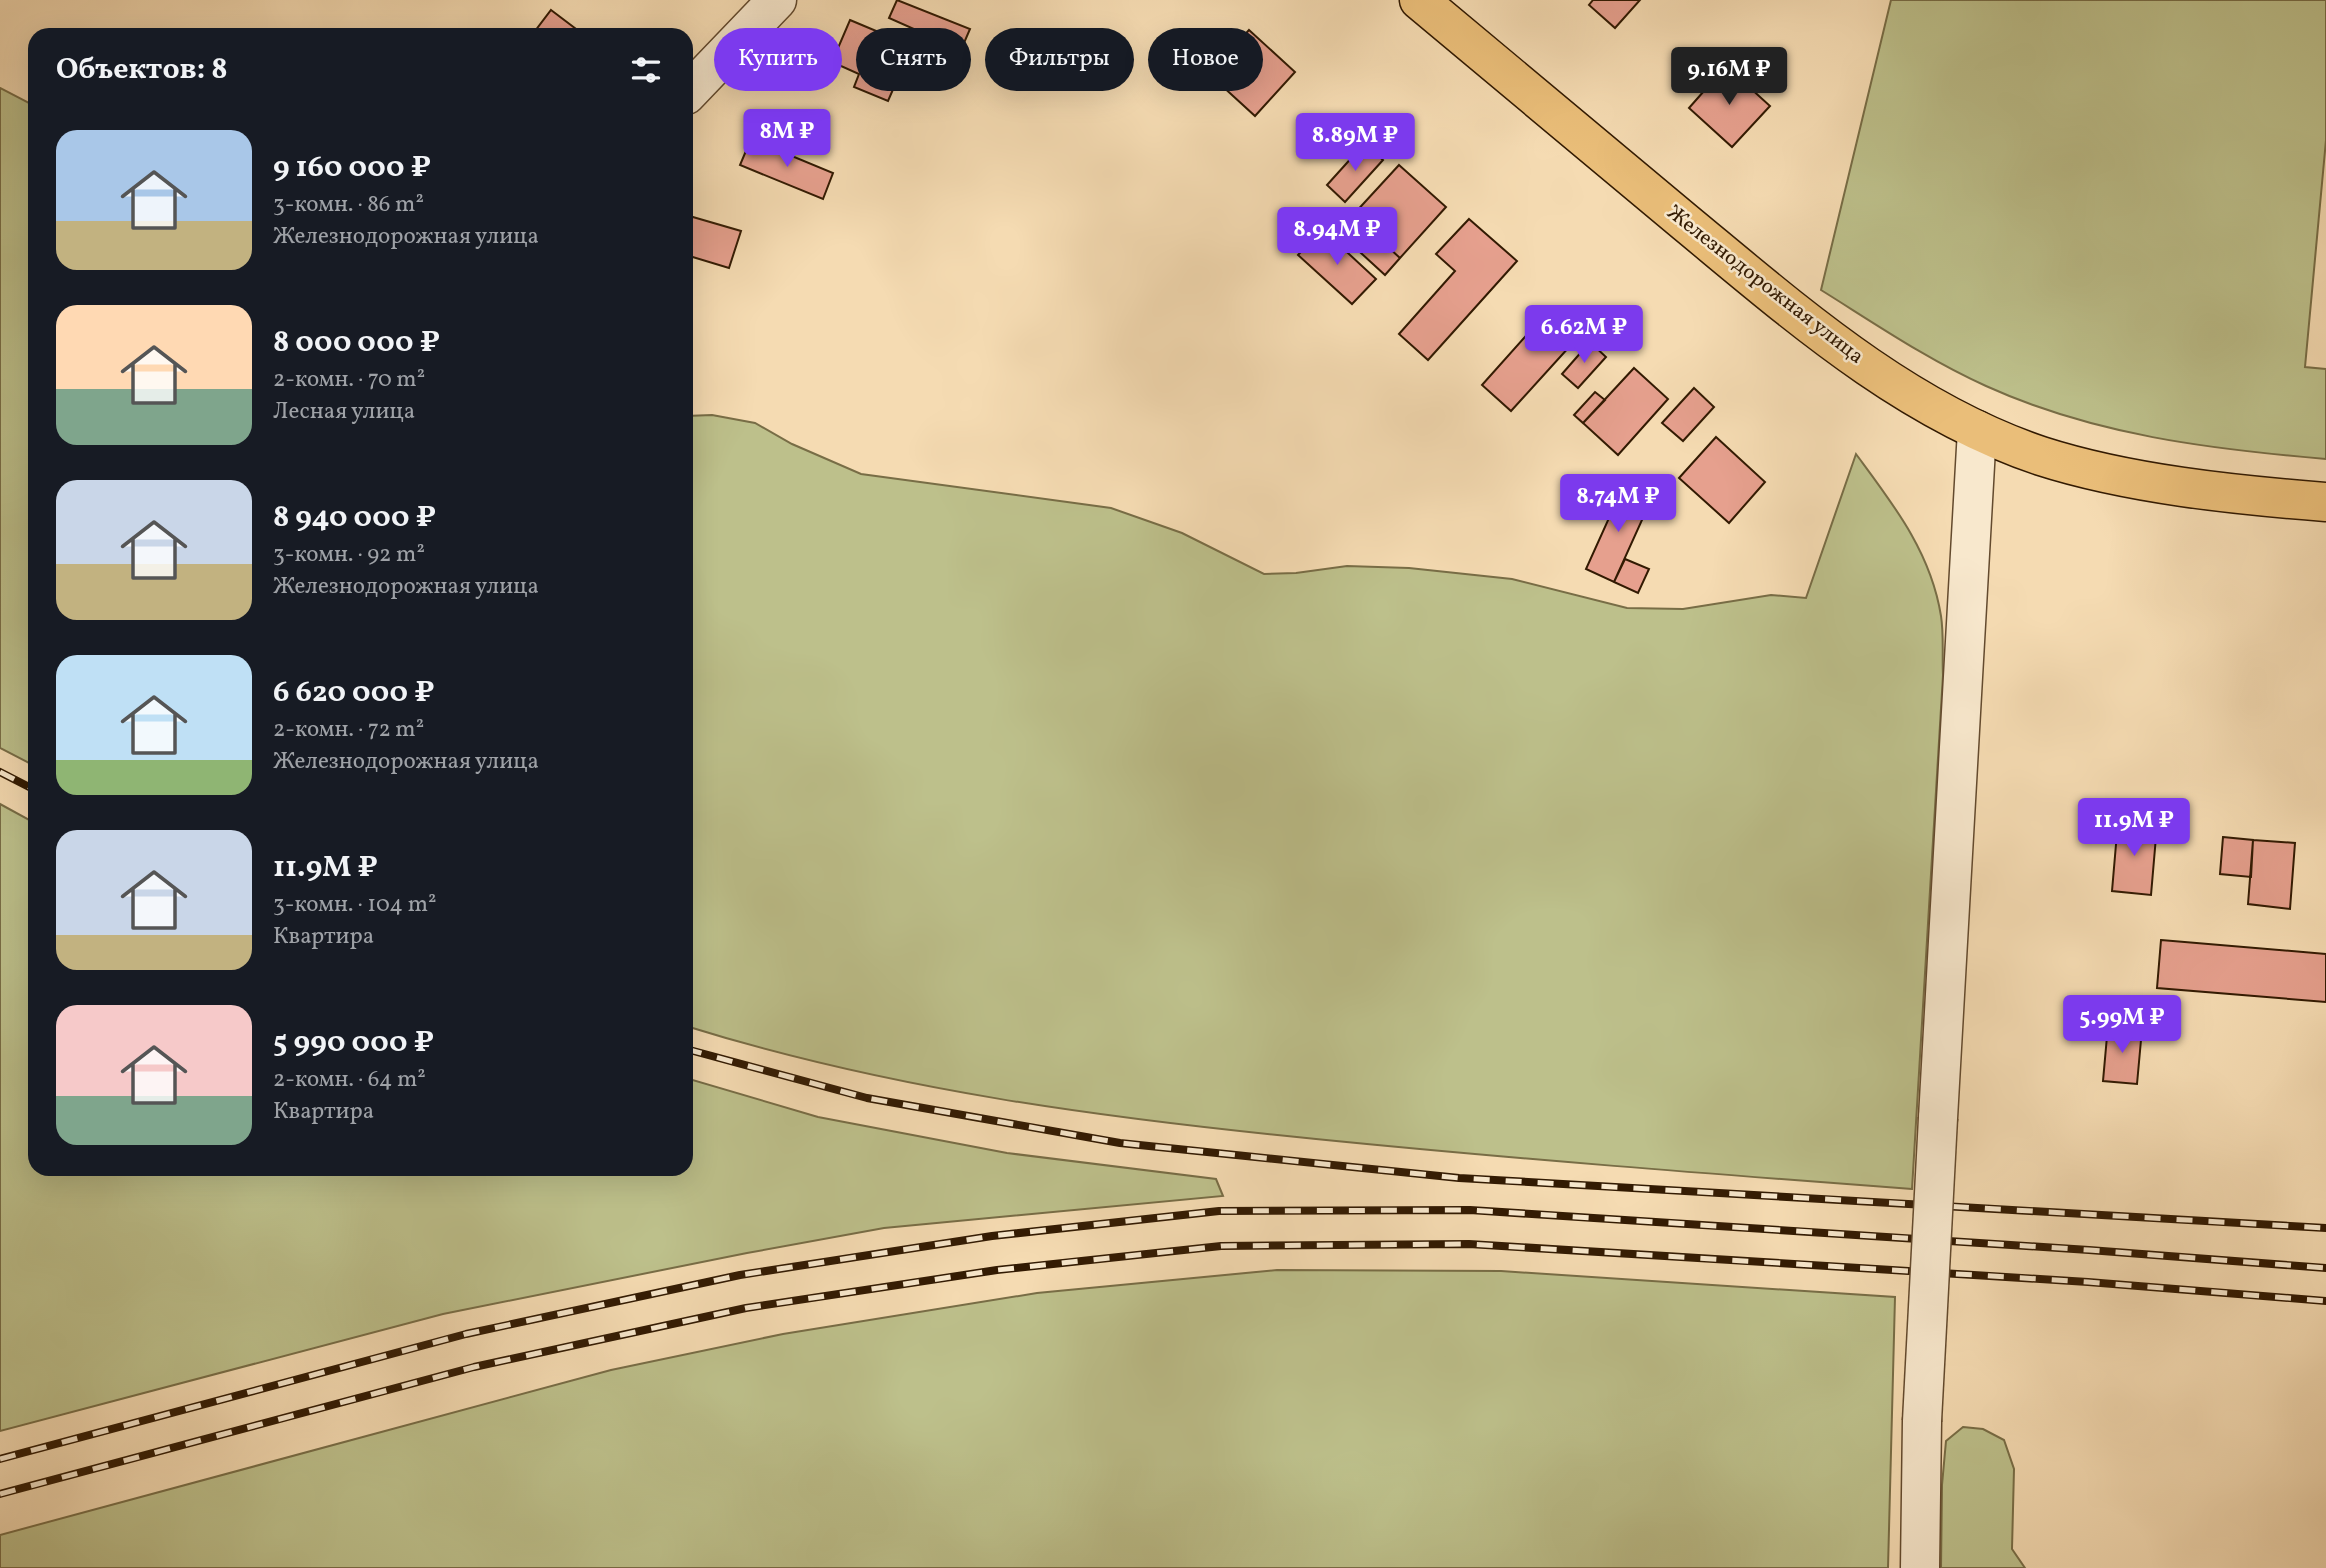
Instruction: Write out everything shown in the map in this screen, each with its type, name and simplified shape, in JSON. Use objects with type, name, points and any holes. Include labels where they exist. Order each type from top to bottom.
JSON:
[{"type":"main road","name":"Железнодорожная улица","points":[[1419,0],[1817,331],[1929,406],[1977,430],[2042,456],[2127,476],[2257,496],[2326,502]]},
{"type":"street","points":[[693,88],[777,0]]},
{"type":"street","points":[[1920,1568],[1922,1421],[1977,430]]},
{"type":"green space","points":[[1891,0],[2326,0],[2326,140],[2305,367],[2326,369],[2326,459],[2195,444],[2068,417],[1964,376],[1821,290]]},
{"type":"green space","points":[[0,88],[28,102],[28,762],[0,748]]},
{"type":"green space","points":[[712,415],[755,423],[792,444],[861,474],[1111,508],[1182,533],[1264,574],[1347,566],[1409,568],[1512,579],[1627,608],[1683,609],[1771,595],[1806,598],[1856,454],[1909,530],[1929,571],[1942,623],[1943,675],[1912,1189],[1465,1153],[1316,1139],[1077,1111],[998,1099],[841,1068],[693,1028],[693,416]]},
{"type":"green space","points":[[0,804],[28,819],[28,1176],[693,1176],[693,1080],[818,1117],[1007,1153],[1216,1179],[1223,1196],[884,1228],[747,1253],[443,1314],[0,1431]]},
{"type":"green space","points":[[1277,1270],[1501,1271],[1895,1297],[1888,1568],[0,1568],[0,1535],[611,1370],[783,1334],[1037,1293]]},
{"type":"green space","points":[[1963,1427],[1983,1429],[2004,1440],[2014,1469],[2012,1549],[2025,1568],[1941,1568],[1942,1485],[1946,1441]]},
{"type":"building","points":[[897,0],[967,28],[912,28],[889,18]]},
{"type":"building","points":[[1593,0],[1640,0],[1615,28],[1589,5]]},
{"type":"building","points":[[551,10],[575,28],[537,28]]},
{"type":"building","points":[[850,20],[869,28],[856,28],[856,73],[842,66],[842,39]]},
{"type":"building","points":[[1263,43],[1295,72],[1255,116],[1228,91],[1263,91]]},
{"type":"building","points":[[1726,66],[1770,106],[1732,147],[1689,108]]},
{"type":"building","points":[[864,91],[892,91],[888,101]]},
{"type":"building","points":[[751,139],[833,173],[823,199],[740,165]]},
{"type":"building","points":[[1364,144],[1383,160],[1345,202],[1327,185]]},
{"type":"building","points":[[1399,165],[1446,207],[1400,258],[1353,215]]},
{"type":"building","points":[[1353,215],[1400,258],[1385,275],[1338,232]]},
{"type":"building","points":[[693,217],[741,231],[729,268],[693,257]]},
{"type":"building","points":[[1469,219],[1517,261],[1428,360],[1399,334],[1455,271],[1436,254]]},
{"type":"building","points":[[1322,229],[1376,279],[1352,304],[1298,255]]},
{"type":"building","points":[[1550,309],[1580,335],[1511,411],[1482,385]]},
{"type":"building","points":[[1590,342],[1606,357],[1578,388],[1562,374]]},
{"type":"building","points":[[1634,368],[1668,399],[1618,455],[1583,423]]},
{"type":"building","points":[[1694,388],[1714,407],[1683,441],[1662,423]]},
{"type":"building","points":[[1595,392],[1605,400],[1583,423],[1574,415]]},
{"type":"building","points":[[1716,437],[1765,482],[1729,523],[1679,478]]},
{"type":"building","points":[[1623,487],[1651,500],[1614,582],[1586,569]]},
{"type":"building","points":[[1625,559],[1649,569],[1638,593],[1614,582]]},
{"type":"building","points":[[2118,821],[2157,825],[2151,895],[2112,891]]},
{"type":"building","points":[[2223,837],[2253,840],[2251,877],[2220,874]]},
{"type":"building","points":[[2253,840],[2295,843],[2290,909],[2248,904]]},
{"type":"building","points":[[2161,940],[2326,954],[2326,1002],[2157,988]]},
{"type":"building","points":[[2108,1025],[2142,1029],[2137,1084],[2103,1081]]},
{"type":"railway","points":[[0,772],[28,786]]},
{"type":"railway","points":[[693,1051],[867,1098],[1120,1143],[1459,1178],[2326,1228]]},
{"type":"railway","points":[[0,1459],[466,1334],[740,1275],[992,1236],[1219,1211],[1470,1210],[2326,1268]]},
{"type":"railway","points":[[0,1494],[474,1367],[746,1308],[997,1270],[1221,1246],[1469,1244],[2088,1282],[2326,1301]]}]
